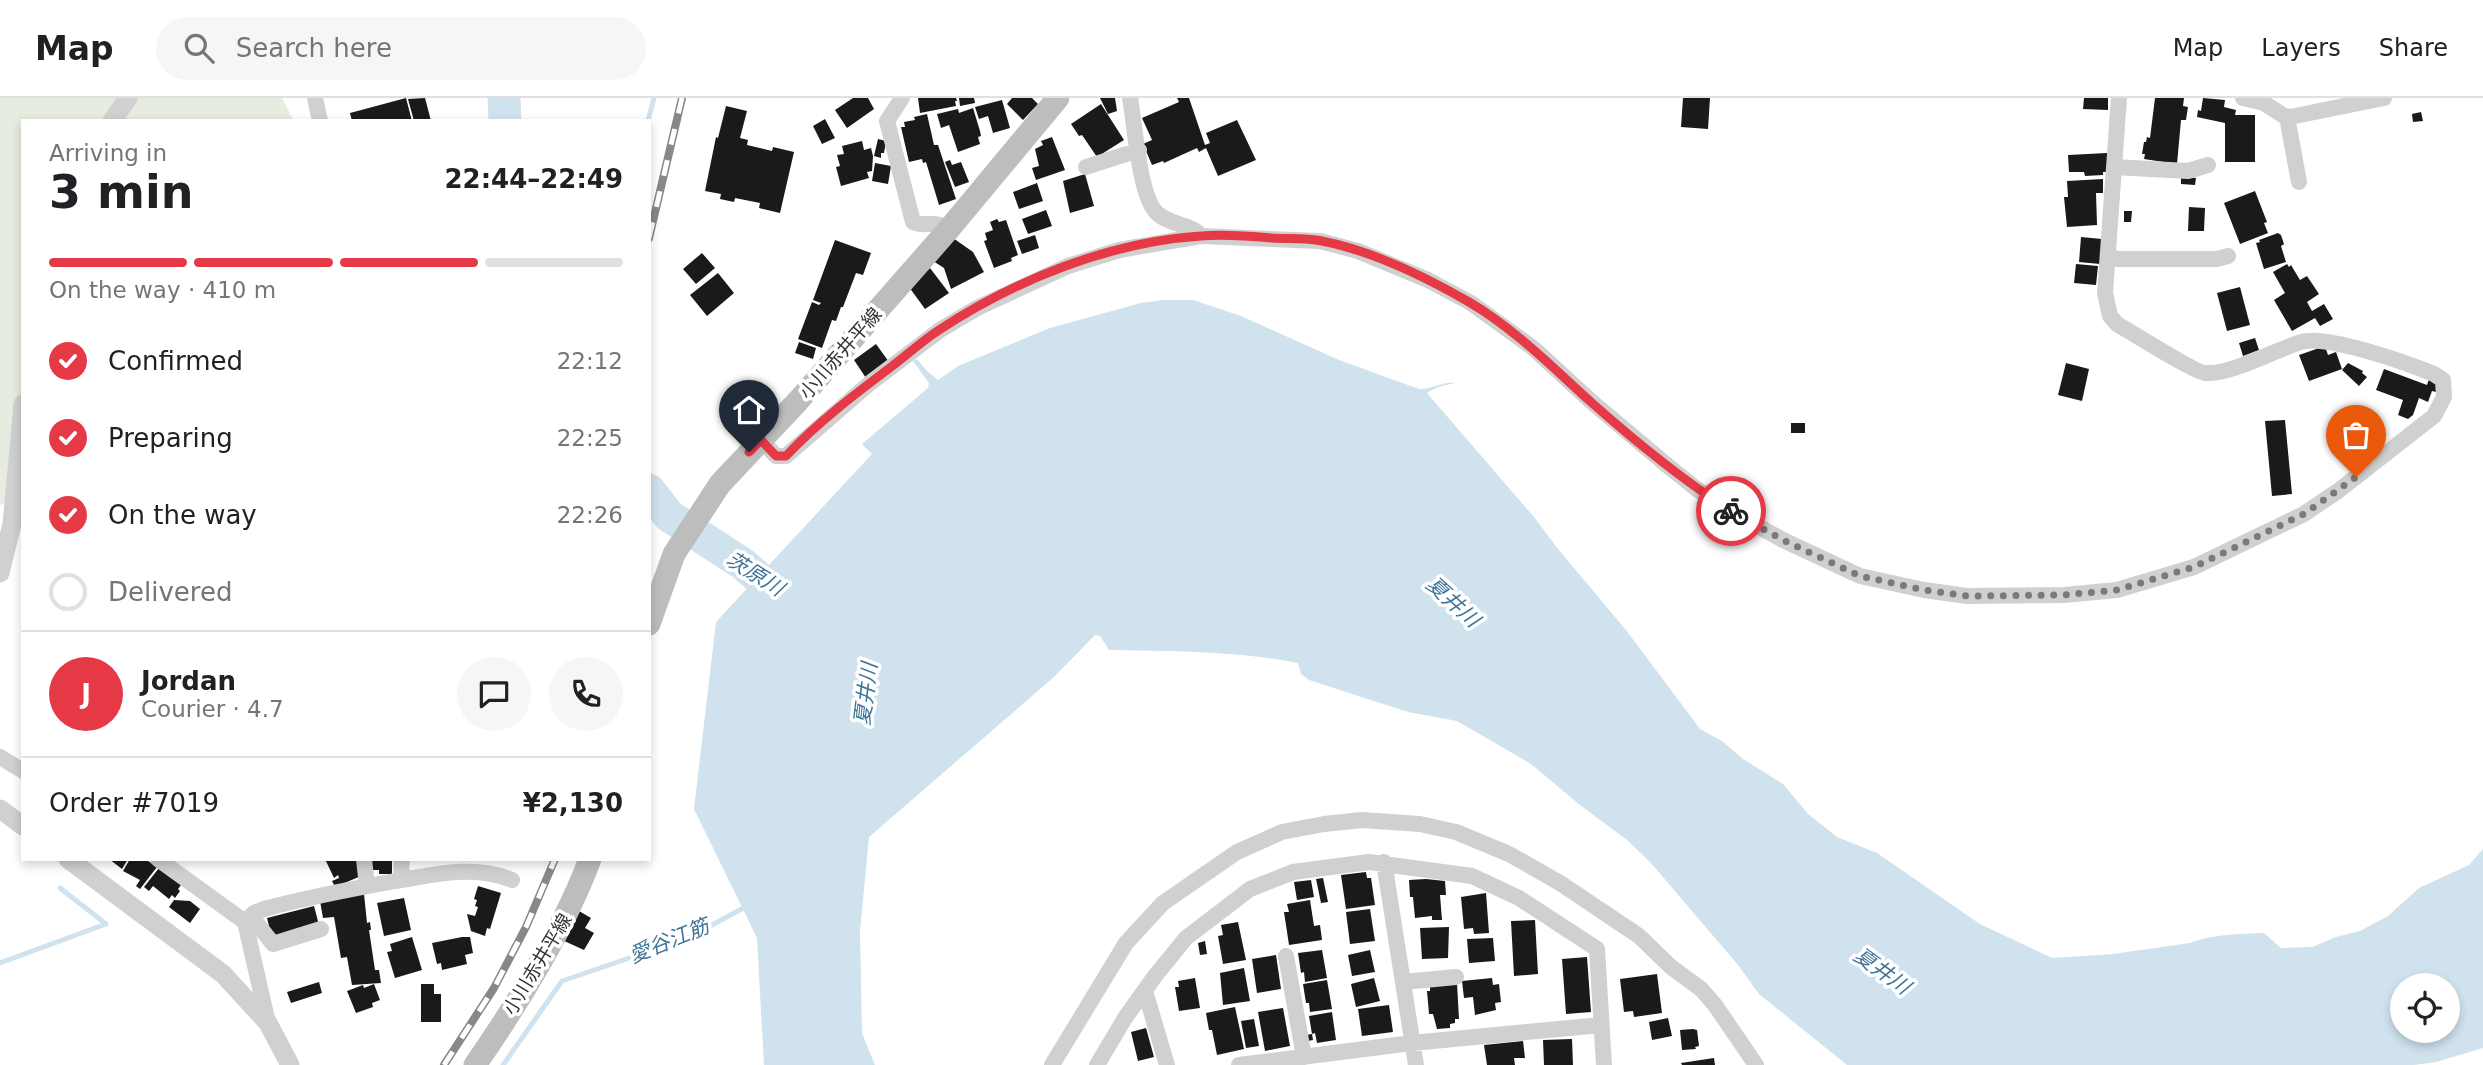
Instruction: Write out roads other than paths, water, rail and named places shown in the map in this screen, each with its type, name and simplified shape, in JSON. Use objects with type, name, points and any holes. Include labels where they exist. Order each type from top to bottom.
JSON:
[{"type":"main road","name":"小川赤井平線","points":[[651,618],[674,554],[720,484],[798,401],[949,229],[1058,98]]},
{"type":"main road","name":"小川赤井平線","points":[[475,1065],[526,986],[570,909],[589,861]]},
{"type":"street","points":[[113,119],[128,98]]},
{"type":"street","points":[[315,98],[320,119]]},
{"type":"street","points":[[902,98],[887,121],[913,222],[938,222],[949,229]]},
{"type":"street","points":[[1130,98],[1145,190],[1151,208],[1161,217],[1197,230],[1201,236]]},
{"type":"street","points":[[755,446],[776,456],[786,456],[870,383],[926,340],[1011,290],[1068,265],[1119,250],[1201,236],[1320,241],[1358,251],[1428,280],[1471,303],[1533,348],[1592,403],[1698,490],[1783,540],[1860,576],[1967,596],[2064,595],[2117,590],[2194,567],[2304,514],[2338,491],[2434,416],[2441,404],[2445,385],[2443,380],[2434,374],[2338,344],[2313,339],[2226,370],[2206,374],[2196,372],[2186,363],[2117,324],[2110,316],[2105,293],[2119,98]]},
{"type":"street","points":[[2243,98],[2264,103],[2287,117],[2384,98]]},
{"type":"street","points":[[2287,117],[2299,182]]},
{"type":"street","points":[[1086,167],[1139,150]]},
{"type":"street","points":[[2114,167],[2188,171],[2208,165]]},
{"type":"street","points":[[2108,255],[2117,259],[2228,257]]},
{"type":"street","points":[[0,573],[12,524],[21,426]]},
{"type":"street","points":[[0,757],[21,770]]},
{"type":"street","points":[[0,809],[21,825]]},
{"type":"street","points":[[1052,1065],[1126,943],[1163,903],[1237,852],[1282,832],[1362,820],[1420,824],[1456,832],[1509,854],[1560,883],[1639,936],[1671,967],[1701,989],[1715,1004],[1756,1065]]},
{"type":"street","points":[[71,861],[223,974],[268,1023],[290,1065]]},
{"type":"street","points":[[161,861],[248,919],[273,944],[321,929]]},
{"type":"street","points":[[364,861],[367,886]]},
{"type":"street","points":[[401,880],[402,861]]},
{"type":"street","points":[[1097,1065],[1125,1018],[1186,938],[1250,889],[1293,872],[1369,862],[1472,876],[1519,898],[1597,949],[1604,1065]]},
{"type":"street","points":[[1384,862],[1416,1065]]},
{"type":"street","points":[[248,919],[264,909],[330,891],[401,880],[469,871],[497,874],[512,880]]},
{"type":"street","points":[[248,919],[268,1023]]},
{"type":"street","points":[[1286,956],[1304,1056]]},
{"type":"street","points":[[1403,982],[1456,977]]},
{"type":"street","points":[[1146,991],[1167,1065]]},
{"type":"street","points":[[1239,1065],[1412,1043],[1601,1025]]},
{"type":"water","name":"夏井川","points":[[1193,300],[1241,316],[1339,360],[1419,389],[1455,383],[1427,393],[1534,517],[1626,630],[1700,729],[1722,741],[1743,759],[1783,784],[1808,814],[1837,837],[1877,853],[1980,924],[2052,958],[2113,954],[2190,943],[2217,936],[2264,933],[2281,948],[2312,947],[2360,931],[2388,916],[2419,888],[2469,865],[2483,849],[2483,1048],[2436,1062],[2414,1065],[1847,1065],[1759,994],[1738,965],[1651,863],[1627,840],[1531,764],[1457,721],[1408,712],[1309,680],[1301,674],[1298,663],[1228,654],[1109,650],[1100,636],[1095,635],[1054,677],[869,837],[860,931],[862,1033],[875,1065],[764,1065],[757,938],[694,809],[716,622],[872,454],[862,444],[928,388],[929,383],[913,361],[917,359],[938,380],[958,366],[1050,328],[1141,303]]},
{"type":"waterway","name":"茨原川","points":[[504,98],[505,119]]},
{"type":"waterway","points":[[649,119],[654,98]]},
{"type":"waterway","name":"茨原川","points":[[651,493],[669,516],[743,564],[761,580],[797,600]]},
{"type":"waterway","points":[[0,963],[106,924],[60,888]]},
{"type":"waterway","name":"愛谷江筋","points":[[503,1065],[562,981],[688,938],[749,905]]},
{"type":"railway","points":[[651,230],[682,98]]},
{"type":"railway","points":[[444,1065],[494,988],[526,927],[554,861]]}]
